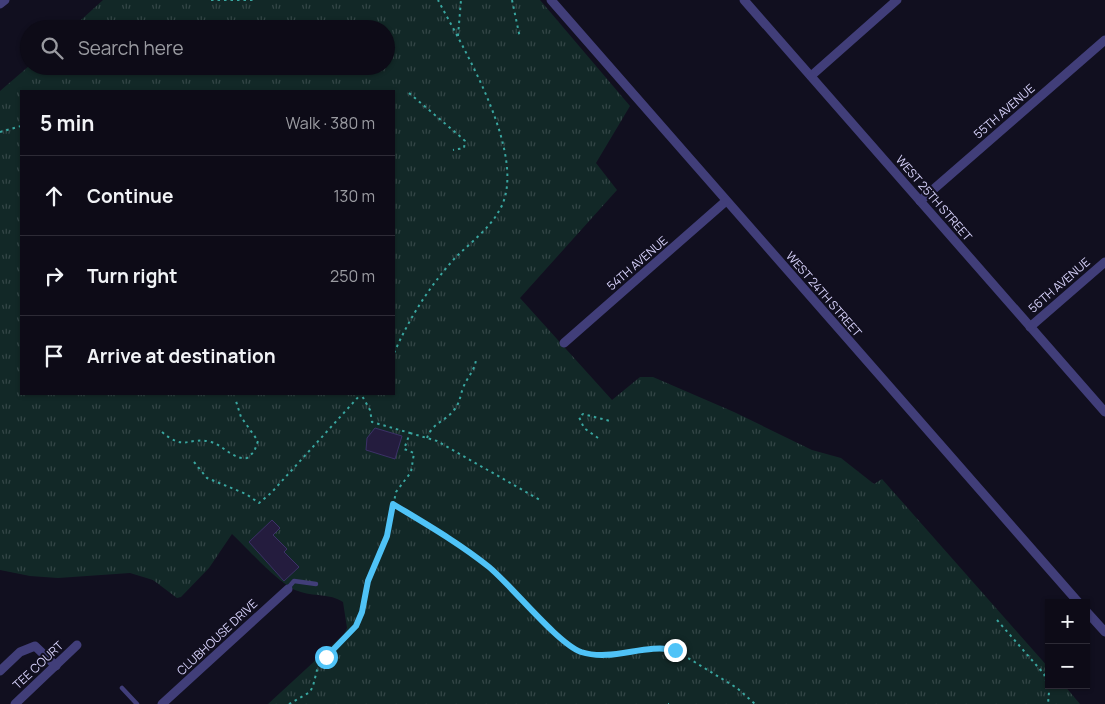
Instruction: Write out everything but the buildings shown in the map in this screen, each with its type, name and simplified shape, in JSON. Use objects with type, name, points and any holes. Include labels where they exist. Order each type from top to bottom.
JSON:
[{"type":"street","points":[[0,4],[4,0]]},
{"type":"street","name":"WEST 24TH STREET","points":[[551,0],[1075,599]]},
{"type":"street","name":"WEST 25TH STREET","points":[[744,0],[1105,412]]},
{"type":"street","points":[[810,76],[897,0]]},
{"type":"street","name":"55TH AVENUE","points":[[920,201],[1105,40]]},
{"type":"street","name":"54TH AVENUE","points":[[564,343],[726,202]]},
{"type":"street","name":"56TH AVENUE","points":[[1030,327],[1105,262]]},
{"type":"street","name":"CLUBHOUSE DRIVE","points":[[162,704],[288,589]]},
{"type":"street","points":[[1090,615],[1105,632]]},
{"type":"street","name":"TEE COURT","points":[[15,704],[78,645]]},
{"type":"street","points":[[0,671],[20,652],[35,646],[56,666]]},
{"type":"lane","points":[[288,589],[294,581],[316,584]]},
{"type":"lane","points":[[122,688],[137,704]]},
{"type":"path","points":[[211,0],[253,0]]},
{"type":"path","points":[[395,351],[417,306],[453,260],[494,219],[500,210],[507,191],[506,157],[494,113],[438,0]]},
{"type":"path","points":[[458,38],[461,0]]},
{"type":"path","points":[[512,0],[520,38]]},
{"type":"path","points":[[409,93],[465,142],[464,148],[453,150]]},
{"type":"path","points":[[0,132],[20,126]]},
{"type":"path","points":[[427,438],[433,427],[448,416],[459,403],[465,385],[474,370],[476,360]]},
{"type":"path","points":[[194,462],[207,478],[246,494],[259,502],[271,493],[360,395]]},
{"type":"path","points":[[362,395],[370,410],[372,422],[427,438],[455,451],[540,500]]},
{"type":"path","points":[[162,432],[173,441],[183,444],[213,442],[237,457],[247,458],[254,452],[258,440],[241,416],[235,398]]},
{"type":"path","points":[[598,438],[584,428],[580,417],[583,414],[610,421]]},
{"type":"path","points":[[289,704],[310,692],[318,666],[356,626],[362,612],[368,581],[387,536],[396,492],[411,472],[414,453],[404,449],[410,433]]},
{"type":"path","points":[[393,504],[456,542],[489,567],[554,631],[578,651],[600,656],[664,648],[675,650],[737,688],[755,704]]},
{"type":"path","points":[[998,620],[1044,674],[1049,692],[1048,704]]},
{"type":"green space","points":[[103,0],[540,0],[630,106],[596,163],[617,190],[520,298],[612,400],[640,377],[653,377],[734,412],[812,450],[841,458],[874,484],[882,479],[1045,663],[1045,689],[1067,689],[1080,704],[268,704],[344,634],[347,628],[343,602],[333,597],[304,593],[282,582],[232,534],[209,568],[181,597],[177,598],[153,580],[130,573],[58,578],[30,576],[0,570],[0,91],[20,74],[395,75],[395,20],[81,20]]},
{"type":"route","points":[[326,657],[356,626],[362,612],[366,586],[387,536],[393,504],[456,542],[489,567],[547,625],[578,651],[600,656],[664,648],[675,650]]}]
